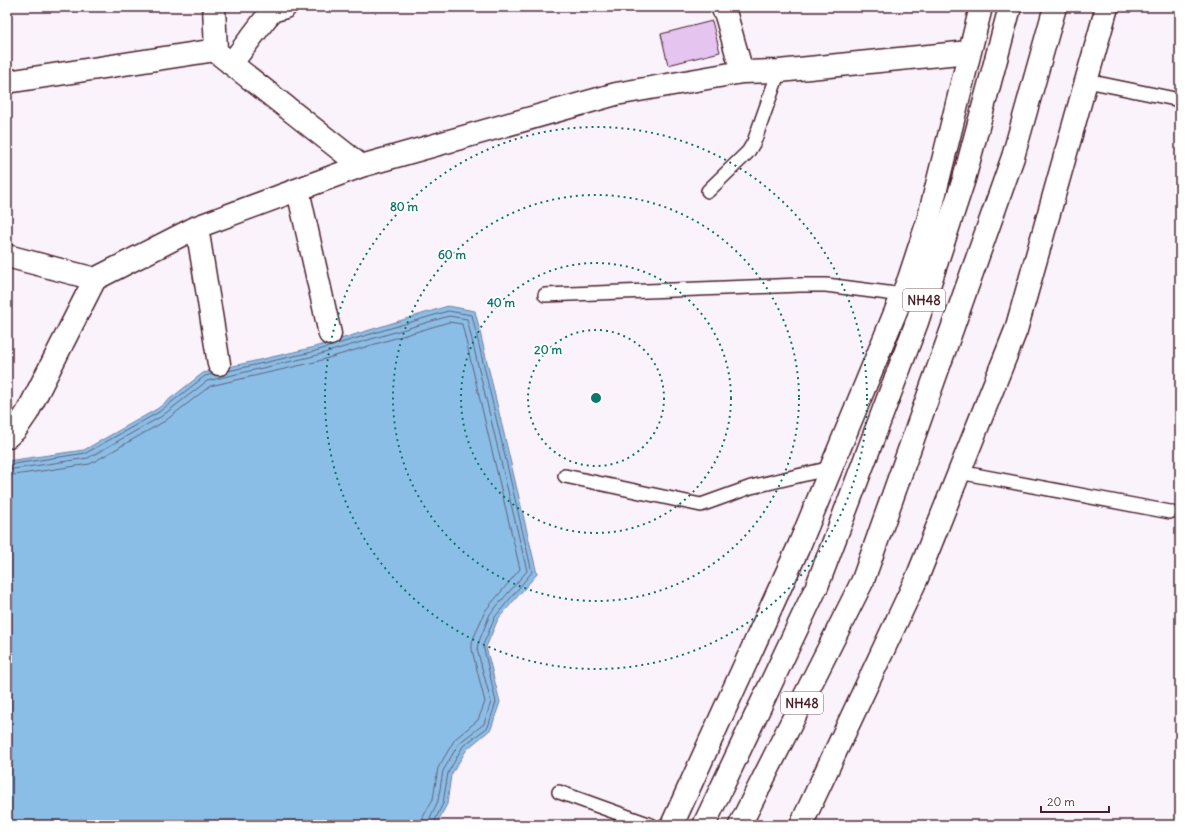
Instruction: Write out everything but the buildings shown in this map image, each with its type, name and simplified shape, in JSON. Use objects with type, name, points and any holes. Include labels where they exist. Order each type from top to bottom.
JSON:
[{"type":"main road","points":[[214,7],[224,57],[361,166]]},
{"type":"main road","points":[[7,82],[224,57],[272,11],[285,7]]},
{"type":"main road","points":[[722,7],[726,14],[742,72]]},
{"type":"main road","points":[[672,825],[779,592],[918,255],[928,221],[981,7]]},
{"type":"main road","name":"NH48","points":[[704,825],[817,586],[917,322],[964,179],[1010,7]]},
{"type":"main road","name":"NH48","points":[[740,825],[864,580],[1013,157],[1055,7]]},
{"type":"main road","points":[[801,825],[918,578],[1016,330],[1108,7]]},
{"type":"main road","points":[[7,437],[16,429],[27,413],[88,290],[95,279],[198,227],[361,166],[616,94],[742,72],[779,71],[969,52]]},
{"type":"main road","points":[[298,190],[330,334]]},
{"type":"main road","points":[[198,227],[219,364]]},
{"type":"main road","points":[[7,256],[95,279]]},
{"type":"lane","points":[[708,191],[748,152],[754,142],[779,71]]},
{"type":"lane","points":[[1087,81],[1180,100]]},
{"type":"lane","points":[[545,295],[800,285],[826,285],[902,295]]},
{"type":"lane","points":[[565,476],[701,505],[751,487],[831,468]]},
{"type":"lane","points":[[959,472],[1170,512]]},
{"type":"lane","points":[[559,792],[650,825]]},
{"type":"water","points":[[448,306],[475,311],[537,574],[498,619],[486,647],[500,702],[491,729],[467,749],[451,775],[447,804],[436,825],[7,825],[7,461],[84,450],[157,409],[203,373],[311,348]]}]
